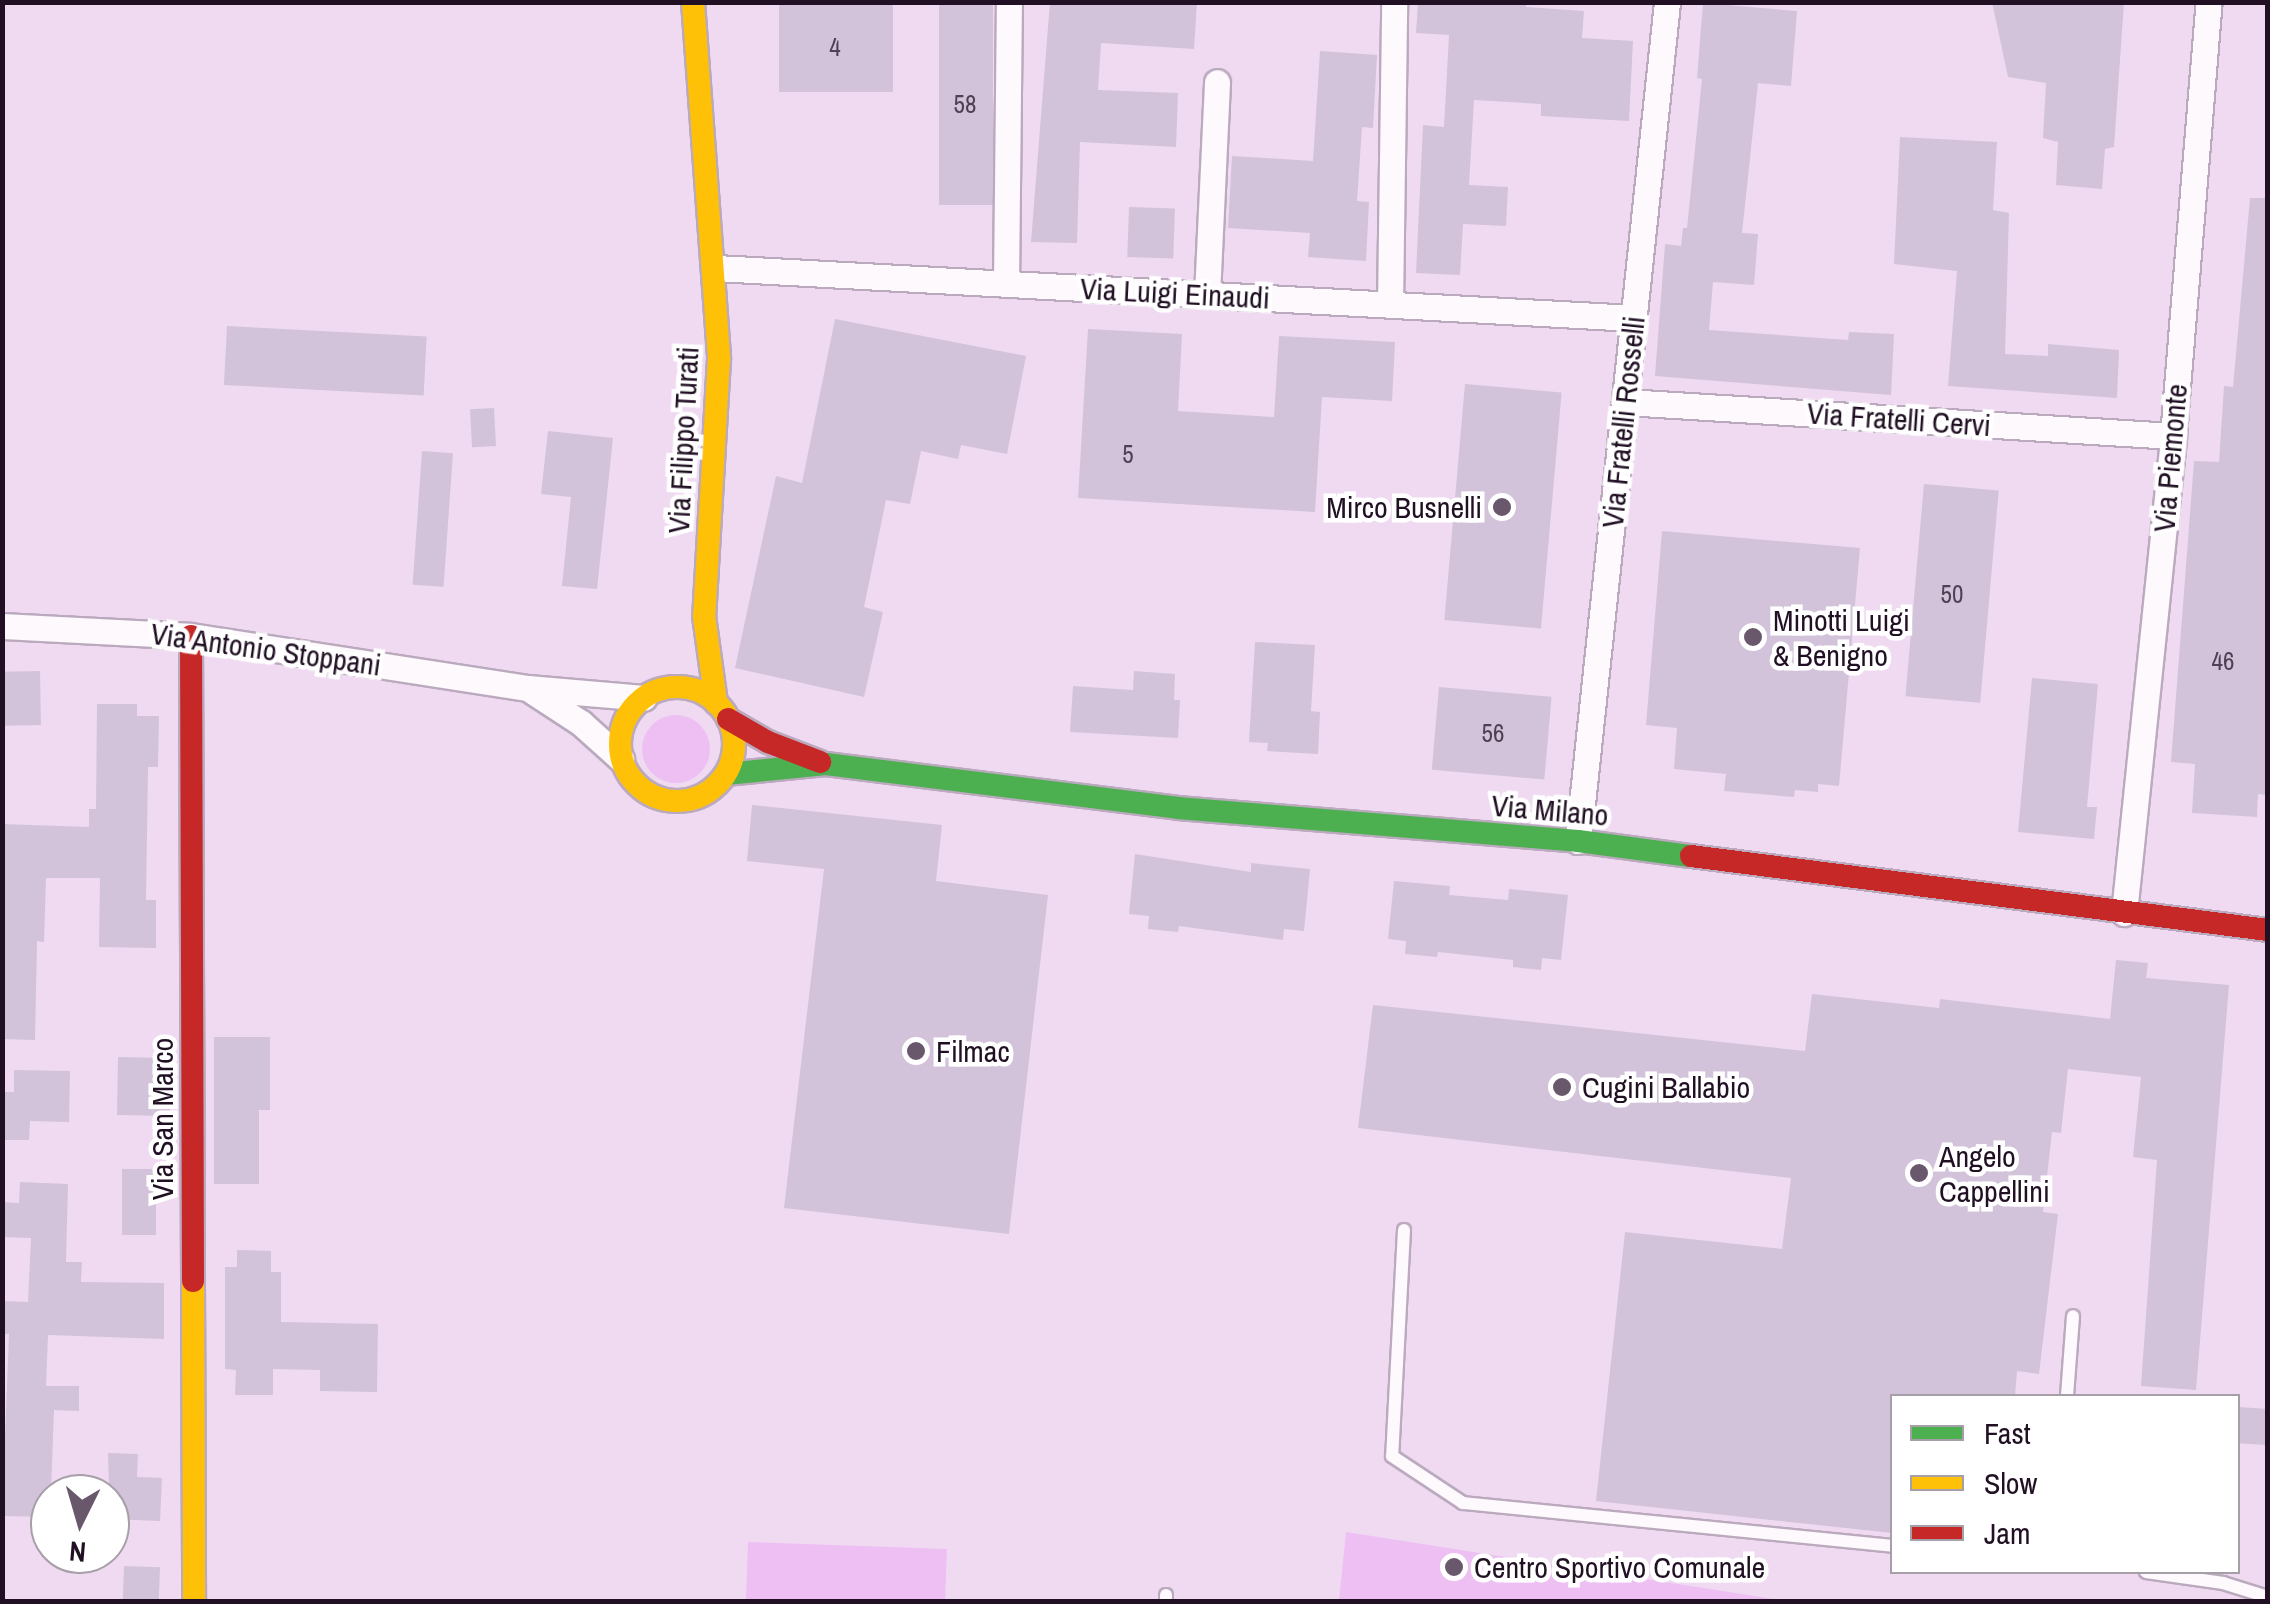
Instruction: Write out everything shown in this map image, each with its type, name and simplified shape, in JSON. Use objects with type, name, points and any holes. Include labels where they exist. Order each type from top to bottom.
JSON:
[{"type":"street","name":"Via Filippo Turati","points":[[693,2],[716,268],[719,359],[704,616],[722,711]]},
{"type":"street","points":[[1006,284],[1009,2]]},
{"type":"street","points":[[1390,305],[1394,2]]},
{"type":"street","name":"Via Fratelli Rosselli","points":[[1578,841],[1667,2]]},
{"type":"street","name":"Via Piemonte","points":[[2124,913],[2172,436],[2209,2]]},
{"type":"street","points":[[1206,295],[1217,82]]},
{"type":"street","name":"Via Luigi Einaudi","points":[[716,268],[1634,318]]},
{"type":"street","name":"Via Fratelli Cervi","points":[[1626,402],[2172,436]]},
{"type":"street","name":"Via Filippo Turati","points":[[652,694],[683,658],[704,616]]},
{"type":"street","name":"Via Antonio Stoppani","points":[[2,626],[190,636],[528,688],[652,694]]},
{"type":"street","name":"Via San Marco","points":[[190,636],[194,1602]]},
{"type":"street","name":"Via Antonio Stoppani","points":[[528,688],[581,723],[622,759]]},
{"type":"street","points":[[688,688],[722,711],[734,737],[726,774],[697,798],[659,799],[629,776],[622,759],[623,725],[652,694],[688,688]]},
{"type":"street","name":"Via Milano","points":[[722,711],[768,742],[826,764]]},
{"type":"street","name":"Via Milano","points":[[726,774],[826,764],[1178,808],[1578,841],[2268,930]]},
{"type":"lane","points":[[1404,1230],[1392,1456],[1463,1503],[1890,1546]]},
{"type":"lane","points":[[2067,1394],[2074,1316]]},
{"type":"lane","points":[[2192,1575],[2268,1597]]},
{"type":"shaded area","points":[[676,715],[700,725],[710,749],[700,773],[676,783],[652,773],[642,749],[652,725]]},
{"type":"shaded area","name":"Centro Sportivo Comunale","points":[[1346,1532],[1786,1601],[1339,1601]]},
{"type":"shaded area","points":[[748,1542],[947,1549],[945,1602],[746,1601]]},
{"type":"building","points":[[779,2],[893,2],[893,92],[779,92]]},
{"type":"building","points":[[939,2],[993,2],[993,205],[939,205]]},
{"type":"building","points":[[1050,2],[1197,2],[1194,49],[1101,43],[1098,90],[1178,93],[1176,147],[1080,142],[1077,243],[1031,242]]},
{"type":"building","points":[[1418,2],[1527,2],[1526,7],[1584,11],[1582,38],[1633,41],[1629,121],[1541,116],[1541,104],[1474,100],[1469,185],[1508,187],[1506,226],[1463,224],[1460,275],[1416,273],[1423,125],[1444,127],[1449,35],[1416,33]]},
{"type":"building","points":[[1992,2],[2124,2],[2114,147],[2105,149],[2102,189],[2056,185],[2058,142],[2043,138],[2046,83],[2008,77]]},
{"type":"building","points":[[1703,3],[1797,11],[1791,86],[1758,83],[1742,233],[1758,234],[1754,285],[1713,282],[1709,330],[1848,340],[1849,332],[1894,334],[1891,395],[1655,376],[1665,244],[1681,246],[1683,228],[1687,228],[1702,79],[1697,78]]},
{"type":"building","points":[[1320,51],[1377,55],[1373,128],[1362,127],[1357,201],[1369,202],[1366,261],[1308,257],[1310,233],[1228,228],[1232,156],[1313,161]]},
{"type":"building","points":[[1900,137],[1997,142],[1993,210],[2009,213],[2005,354],[2048,356],[2048,344],[2119,350],[2117,398],[1948,386],[1957,271],[1894,264]]},
{"type":"building","points":[[2250,198],[2268,198],[2268,795],[2258,794],[2257,817],[2192,813],[2195,764],[2171,762],[2194,461],[2219,462],[2224,386],[2233,387]]},
{"type":"building","points":[[1129,207],[1175,209],[1173,259],[1127,257]]},
{"type":"building","points":[[835,319],[1026,356],[1007,454],[961,445],[958,459],[921,451],[910,504],[886,500],[864,607],[883,612],[864,697],[735,668],[776,476],[802,483]]},
{"type":"building","points":[[227,326],[427,336],[424,395],[224,385]]},
{"type":"building","points":[[1088,329],[1182,334],[1178,411],[1274,417],[1279,336],[1395,342],[1392,401],[1322,397],[1315,512],[1078,498]]},
{"type":"building","name":"Mirco Busnelli","points":[[1465,384],[1562,392],[1541,629],[1444,620]]},
{"type":"building","points":[[494,408],[496,446],[472,447],[470,409]]},
{"type":"building","points":[[548,431],[613,438],[597,589],[562,586],[571,497],[541,494]]},
{"type":"building","points":[[422,451],[453,453],[444,587],[413,585]]},
{"type":"building","points":[[1924,484],[1999,491],[1980,703],[1905,696]]},
{"type":"building","name":"Minotti Luigi & Benigno","points":[[1662,531],[1860,548],[1839,786],[1818,784],[1818,792],[1795,790],[1794,797],[1724,791],[1726,774],[1674,769],[1677,728],[1646,725]]},
{"type":"building","points":[[1255,642],[1315,645],[1311,711],[1320,712],[1318,754],[1267,751],[1268,743],[1249,742]]},
{"type":"building","points":[[40,671],[41,725],[3,726],[2,672]]},
{"type":"building","points":[[1134,671],[1175,674],[1174,700],[1180,700],[1178,738],[1070,732],[1073,686],[1133,690]]},
{"type":"building","points":[[2032,678],[2098,684],[2087,807],[2097,807],[2094,839],[2018,832]]},
{"type":"building","points":[[1439,687],[1552,697],[1544,780],[1432,770]]},
{"type":"building","points":[[97,704],[137,704],[137,716],[159,716],[158,767],[148,767],[146,900],[156,900],[156,948],[99,947],[100,878],[46,878],[44,942],[37,941],[35,1040],[2,1039],[2,824],[89,827],[89,809],[96,809]]},
{"type":"building","name":"Filmac","points":[[752,805],[942,825],[936,881],[1048,895],[1009,1234],[784,1208],[824,869],[747,861]]},
{"type":"building","points":[[1135,854],[1251,872],[1251,863],[1310,869],[1304,931],[1284,929],[1283,940],[1179,926],[1178,932],[1148,929],[1149,916],[1129,914]]},
{"type":"building","points":[[1394,881],[1450,886],[1449,895],[1508,900],[1509,889],[1568,895],[1561,960],[1542,958],[1541,970],[1513,967],[1513,960],[1438,952],[1437,957],[1405,954],[1406,941],[1388,939]]},
{"type":"building","points":[[2116,960],[2148,963],[2146,978],[2229,985],[2196,1390],[2141,1386],[2157,1160],[2133,1157],[2141,1077],[2068,1069],[2061,1133],[2052,1132],[2043,1212],[2058,1214],[2039,1374],[2017,1371],[2015,1394],[1890,1394],[1890,1533],[1596,1501],[1625,1232],[1782,1249],[1791,1178],[1358,1128],[1373,1005],[1805,1051],[1812,994],[1939,1008],[1940,999],[2110,1019]]},
{"type":"building","points":[[214,1037],[270,1037],[270,1110],[259,1110],[259,1184],[214,1184]]},
{"type":"building","points":[[118,1057],[171,1058],[170,1116],[117,1115]]},
{"type":"building","points":[[14,1070],[70,1071],[69,1122],[30,1121],[29,1140],[2,1140],[2,1092],[14,1092]]},
{"type":"building","points":[[122,1169],[156,1169],[156,1235],[122,1235]]},
{"type":"building","points":[[20,1182],[68,1184],[66,1262],[82,1262],[81,1282],[164,1283],[164,1339],[48,1335],[46,1386],[79,1386],[79,1411],[54,1410],[52,1474],[30,1474],[30,1517],[2,1516],[9,1334],[2,1334],[2,1301],[28,1302],[31,1238],[2,1237],[2,1202],[19,1203]]},
{"type":"building","points":[[237,1250],[271,1251],[271,1272],[281,1272],[281,1322],[378,1324],[377,1392],[320,1391],[320,1370],[273,1369],[273,1395],[235,1395],[236,1370],[225,1369],[225,1267],[237,1267]]},
{"type":"building","points":[[2240,1407],[2268,1409],[2265,1445],[2240,1443]]},
{"type":"building","points":[[108,1453],[138,1454],[137,1477],[162,1478],[160,1521],[130,1520],[130,1474],[109,1474]]},
{"type":"building","points":[[130,1566],[160,1567],[159,1602],[123,1602],[124,1574],[130,1574]]},
{"type":"traffic: fast","points":[[726,774],[826,764],[1178,808],[1578,841],[1691,856]]},
{"type":"traffic: slow","points":[[693,2],[719,359],[704,616],[716,703]]},
{"type":"traffic: slow","points":[[677,687],[699,692],[717,704],[729,722],[734,744],[729,766],[717,784],[699,796],[677,801],[655,796],[637,784],[625,766],[620,744],[625,722],[637,704],[655,692],[677,687]]},
{"type":"traffic: slow","points":[[193,1281],[194,1602]]},
{"type":"traffic: jam","points":[[191,636],[193,1281]]},
{"type":"traffic: jam","points":[[728,719],[768,742],[820,762]]},
{"type":"traffic: jam","points":[[1691,856],[2268,930]]},
{"type":"place","name":"Mirco Busnelli","points":[[1502,507]]},
{"type":"place","name":"Minotti Luigi & Benigno","points":[[1753,637]]},
{"type":"place","name":"Filmac","points":[[916,1051]]},
{"type":"place","name":"Cugini Ballabio","points":[[1562,1087]]},
{"type":"place","name":"Angelo Cappellini","points":[[1919,1173]]},
{"type":"place","name":"Centro Sportivo Comunale","points":[[1454,1567]]}]
